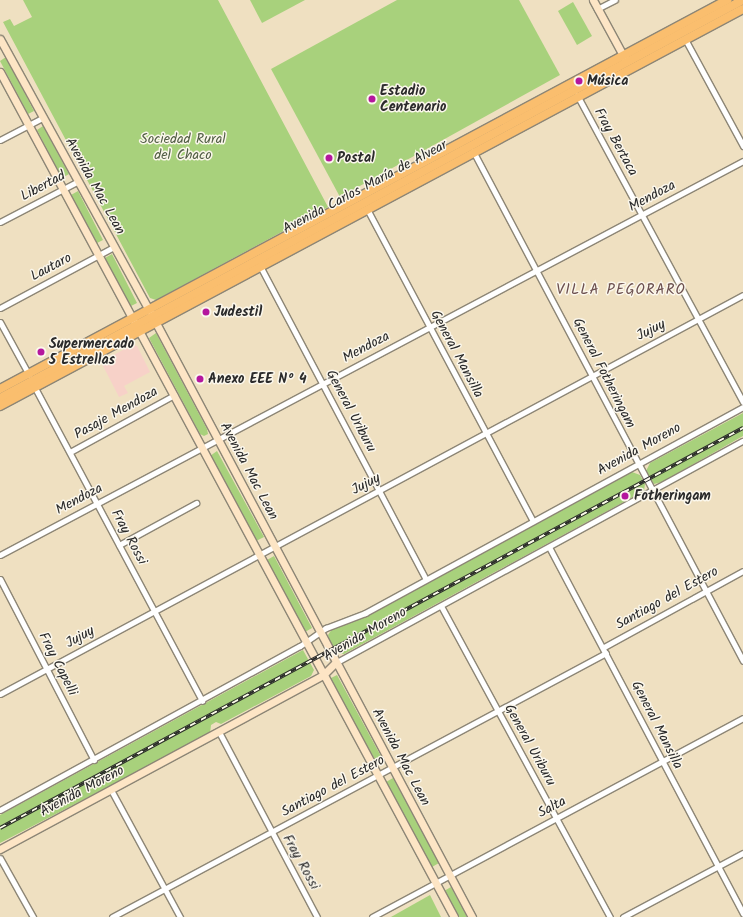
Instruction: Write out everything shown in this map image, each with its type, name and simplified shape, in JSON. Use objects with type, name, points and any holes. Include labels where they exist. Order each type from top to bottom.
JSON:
[{"type":"main road","points":[[593,0],[625,58]]},
{"type":"main road","name":"Avenida Carlos María de Alvear","points":[[257,260],[574,90],[625,58],[727,0]]},
{"type":"main road","name":"Avenida Carlos María de Alvear","points":[[625,58],[684,36],[743,0]]},
{"type":"main road","name":"Avenida Carlos María de Alvear","points":[[0,398],[574,90],[743,9]]},
{"type":"main road","name":"Avenida Mac Lean","points":[[0,40],[2,50],[114,247],[472,917]]},
{"type":"main road","name":"Avenida Mac Lean","points":[[0,72],[65,188],[135,325],[203,448],[323,675],[454,917]]},
{"type":"main road","name":"Avenida Carlos María de Alvear","points":[[0,389],[32,381]]},
{"type":"main road","name":"Avenida Carlos María de Alvear","points":[[0,406],[32,381]]},
{"type":"main road","name":"Avenida Moreno","points":[[0,849],[323,675],[335,663]]},
{"type":"street","points":[[598,9],[615,0]]},
{"type":"street","points":[[684,36],[743,146]]},
{"type":"street","name":"Fray Bertaca","points":[[574,90],[743,402]]},
{"type":"street","points":[[0,140],[42,118]]},
{"type":"street","name":"General Fotheringam","points":[[469,146],[592,374],[638,465],[743,661]]},
{"type":"street","name":"Mendoza","points":[[0,555],[743,161]]},
{"type":"street","name":"Libertad","points":[[0,222],[76,182]]},
{"type":"street","name":"General Mansilla","points":[[364,203],[533,521]]},
{"type":"street","name":"Lautaro","points":[[0,308],[114,247]]},
{"type":"street","name":"General Uriburu","points":[[257,260],[426,579]]},
{"type":"street","name":"Jujuy","points":[[0,694],[592,374],[743,295]]},
{"type":"street","name":"Fray Rossi","points":[[0,322],[202,701]]},
{"type":"street","name":"Pasaje Mendoza","points":[[70,452],[174,395]]},
{"type":"street","name":"Avenida Moreno","points":[[0,810],[202,701],[300,646],[319,631],[365,613],[743,407]]},
{"type":"street","name":"Avenida Moreno","points":[[335,663],[549,548],[743,441]]},
{"type":"street","points":[[119,545],[196,503]]},
{"type":"street","name":"General Mansilla","points":[[549,548],[604,647],[662,762],[743,914]]},
{"type":"street","name":"Santiago del Estero","points":[[604,647],[743,570]]},
{"type":"street","name":"Fray Capelli","points":[[0,579],[94,760]]},
{"type":"street","name":"General Uriburu","points":[[441,606],[610,917]]},
{"type":"street","name":"Santiago del Estero","points":[[112,917],[606,653]]},
{"type":"street","name":"Salta","points":[[372,917],[743,718]]},
{"type":"street","name":"Fray Rossi","points":[[219,732],[317,917]]},
{"type":"street","points":[[110,790],[180,917]]},
{"type":"street","points":[[622,917],[743,853]]},
{"type":"street","points":[[0,858],[33,917]]},
{"type":"shaded area","points":[[132,345],[137,346],[150,372],[124,386],[128,393],[119,397],[101,362]]},
{"type":"green space","name":"Sociedad Rural del Chaco","points":[[23,0],[218,0],[328,207],[156,300],[150,298],[3,22],[10,19],[14,26],[32,17]]},
{"type":"green space","points":[[250,0],[305,0],[262,23]]},
{"type":"green space","points":[[397,0],[519,0],[560,75],[340,197],[271,69]]},
{"type":"green space","points":[[573,2],[592,36],[577,45],[558,11]]},
{"type":"green space","points":[[6,57],[34,111],[28,114],[0,61]]},
{"type":"green space","points":[[43,126],[69,174],[62,178],[37,130]]},
{"type":"green space","points":[[78,191],[103,240],[97,243],[71,195]]},
{"type":"green space","points":[[112,254],[137,303],[131,306],[105,258]]},
{"type":"green space","points":[[156,333],[207,429],[208,434],[204,436],[200,434],[149,338]]},
{"type":"green space","points":[[743,413],[743,436],[662,482],[654,484],[646,471],[650,463]]},
{"type":"green space","points":[[217,451],[264,537],[256,541],[210,456]]},
{"type":"green space","points":[[632,472],[640,475],[645,484],[644,491],[344,654],[336,653],[330,644],[328,635],[332,629],[357,620]]},
{"type":"green space","points":[[274,556],[312,628],[305,632],[267,560]]},
{"type":"green space","points":[[303,650],[314,670],[311,676],[221,724],[216,722],[211,725],[210,734],[0,843],[0,815]]},
{"type":"green space","points":[[337,675],[383,760],[377,763],[329,679]]},
{"type":"green space","points":[[393,778],[439,863],[432,867],[386,782]]},
{"type":"green space","points":[[451,887],[467,917],[458,917],[444,891]]},
{"type":"green space","points":[[430,895],[441,917],[391,917]]},
{"type":"railway","points":[[0,828],[743,428]]},
{"type":"place","name":"Música","points":[[579,81]]},
{"type":"place","name":"Estadio Centenario","points":[[372,99]]},
{"type":"place","name":"Postal","points":[[329,158]]},
{"type":"place","name":"Judestil","points":[[206,312]]},
{"type":"place","name":"Supermercado 5 Estrellas","points":[[41,352]]},
{"type":"place","name":"Anexo EEE Nº 4","points":[[200,379]]},
{"type":"place","name":"Fotheringam","points":[[625,496]]},
{"type":"district","name":"VILLA PEGORARO","points":[[621,291]]}]
